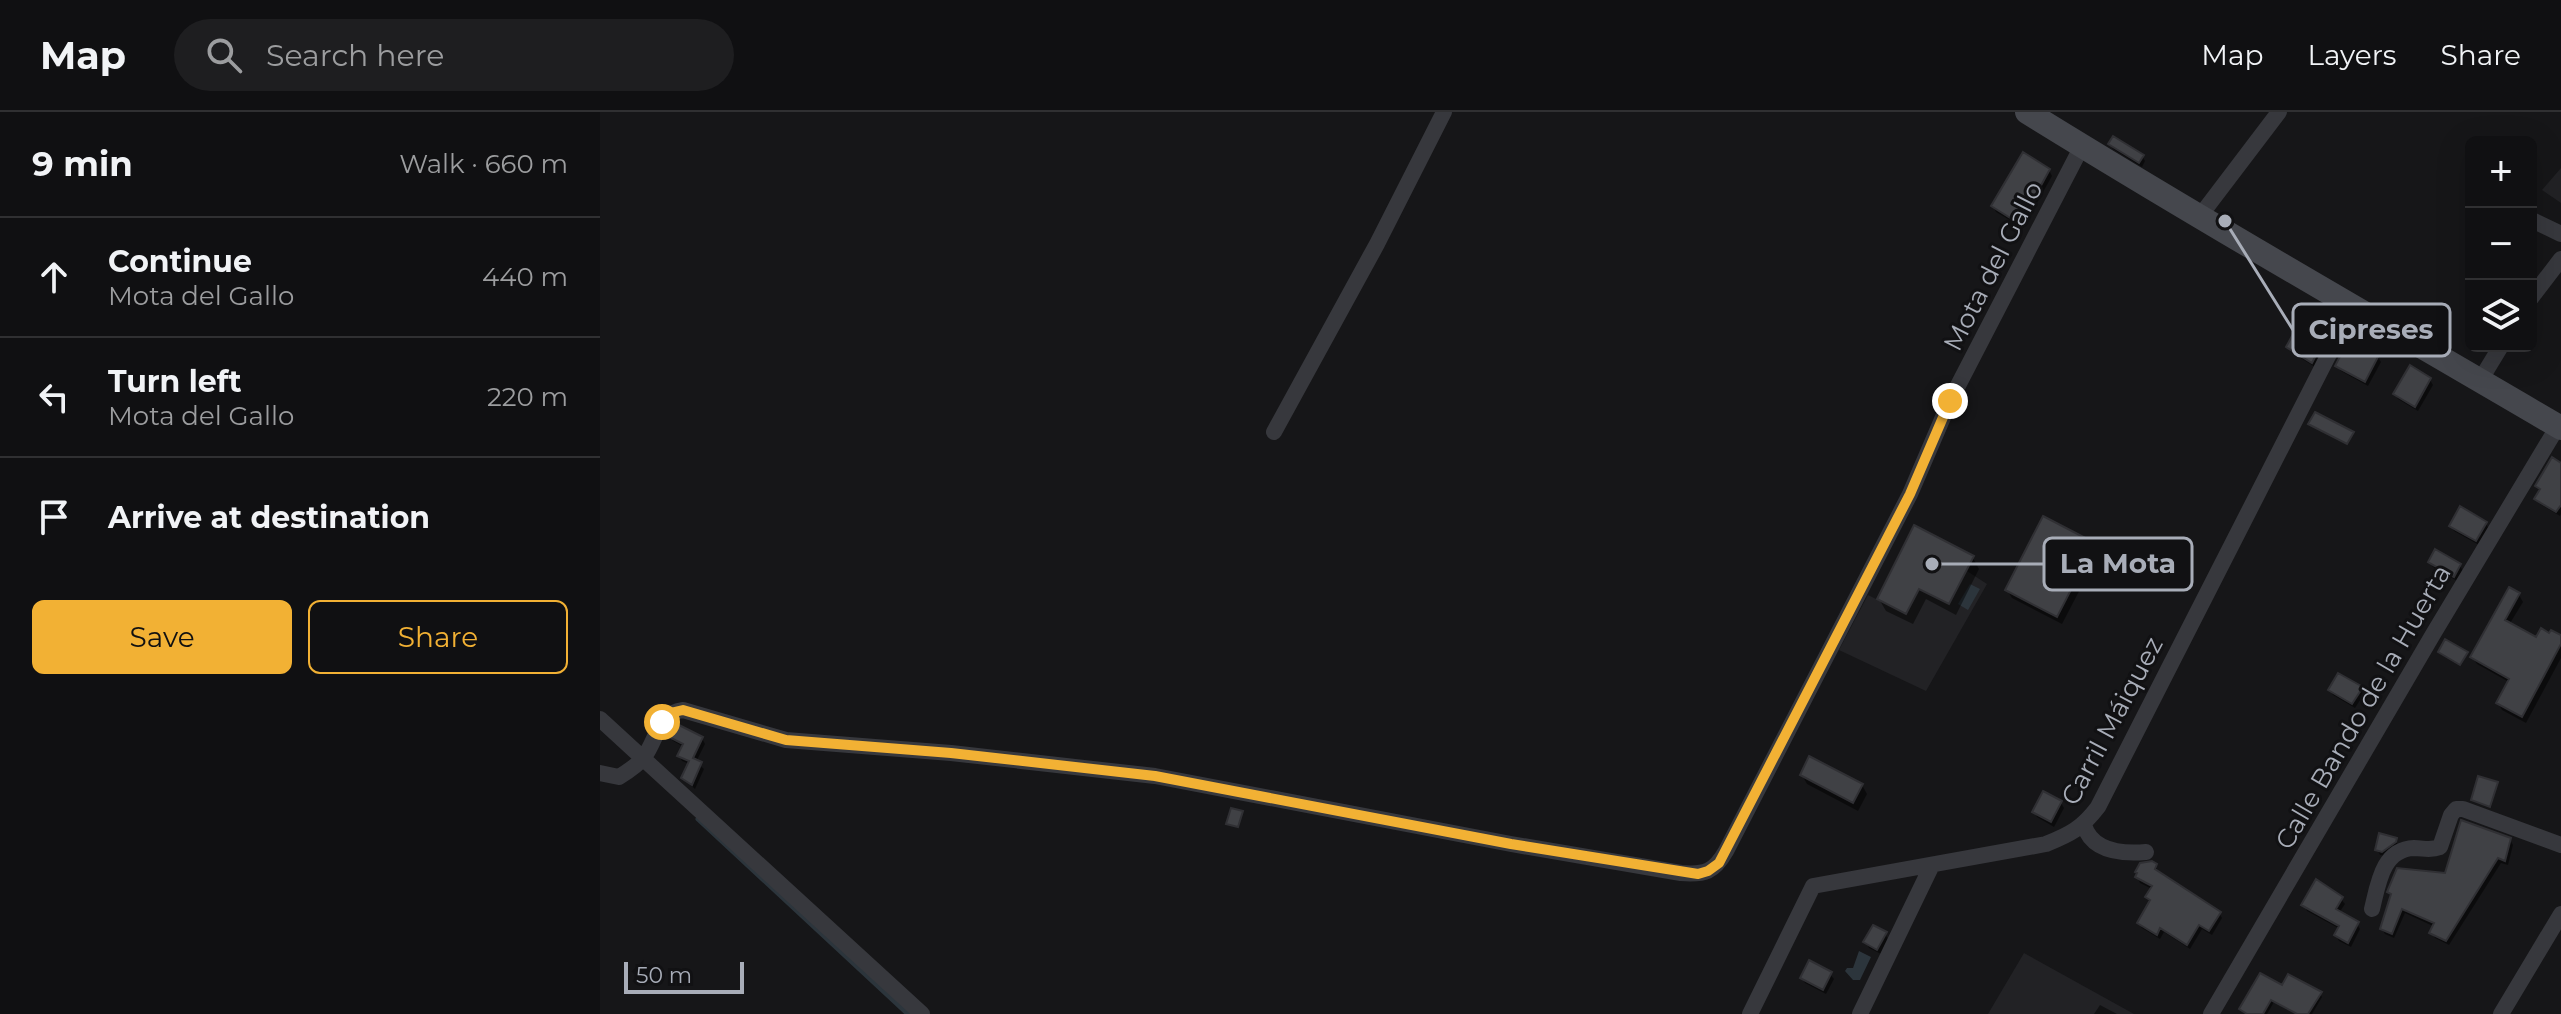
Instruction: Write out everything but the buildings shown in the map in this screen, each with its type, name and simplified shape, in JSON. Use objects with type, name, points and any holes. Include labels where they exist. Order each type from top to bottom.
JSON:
[{"type":"main road","points":[[2027,112],[2560,427]]},
{"type":"street","points":[[1274,432],[1377,244],[1444,112]]},
{"type":"street","points":[[2200,216],[2279,112]]},
{"type":"street","name":"Mota del Gallo","points":[[600,773],[619,777],[625,773],[642,760],[670,713],[683,710],[786,740],[951,753],[1155,776],[1511,844],[1681,873],[1708,871],[1719,863],[1903,507],[1950,401],[2082,146]]},
{"type":"street","points":[[2537,222],[2561,234]]},
{"type":"street","points":[[2537,290],[2561,259]]},
{"type":"street","name":"Carril Máiquez","points":[[1750,1014],[1813,886],[2046,844],[2084,825],[2105,793],[2353,307]]},
{"type":"street","points":[[2481,379],[2497,352]]},
{"type":"street","name":"Calle Bando de la Huerta","points":[[2211,1014],[2432,636],[2560,427]]},
{"type":"street","points":[[600,719],[922,1014]]},
{"type":"street","points":[[2372,909],[2381,872],[2387,863],[2403,851],[2440,847],[2456,809],[2561,845]]},
{"type":"street","points":[[2084,825],[2093,842],[2105,848],[2131,853],[2146,852]]},
{"type":"street","points":[[1860,1014],[1932,865]]},
{"type":"street","points":[[2501,1014],[2561,914]]},
{"type":"shaded area","points":[[2561,168],[2561,203],[2542,190]]},
{"type":"shaded area","points":[[1967,571],[1987,584],[1926,691],[1839,650],[1868,595],[1906,614],[1919,589],[1949,604]]},
{"type":"shaded area","points":[[1970,584],[1980,589],[1968,610],[1958,604]]},
{"type":"shaded area","points":[[1859,951],[1871,957],[1860,980],[1853,980],[1845,971],[1853,968]]},
{"type":"shaded area","points":[[2024,953],[2134,1014],[1988,1014]]},
{"type":"waterway","points":[[698,819],[908,1014]]},
{"type":"place","name":"Cipreses","points":[[2225,221]]},
{"type":"place","name":"La Mota","points":[[1932,564]]},
{"type":"route","points":[[662,722],[670,713],[683,710],[786,740],[951,753],[1155,776],[1344,814],[1698,874],[1719,863],[1910,494],[1950,401]]}]
